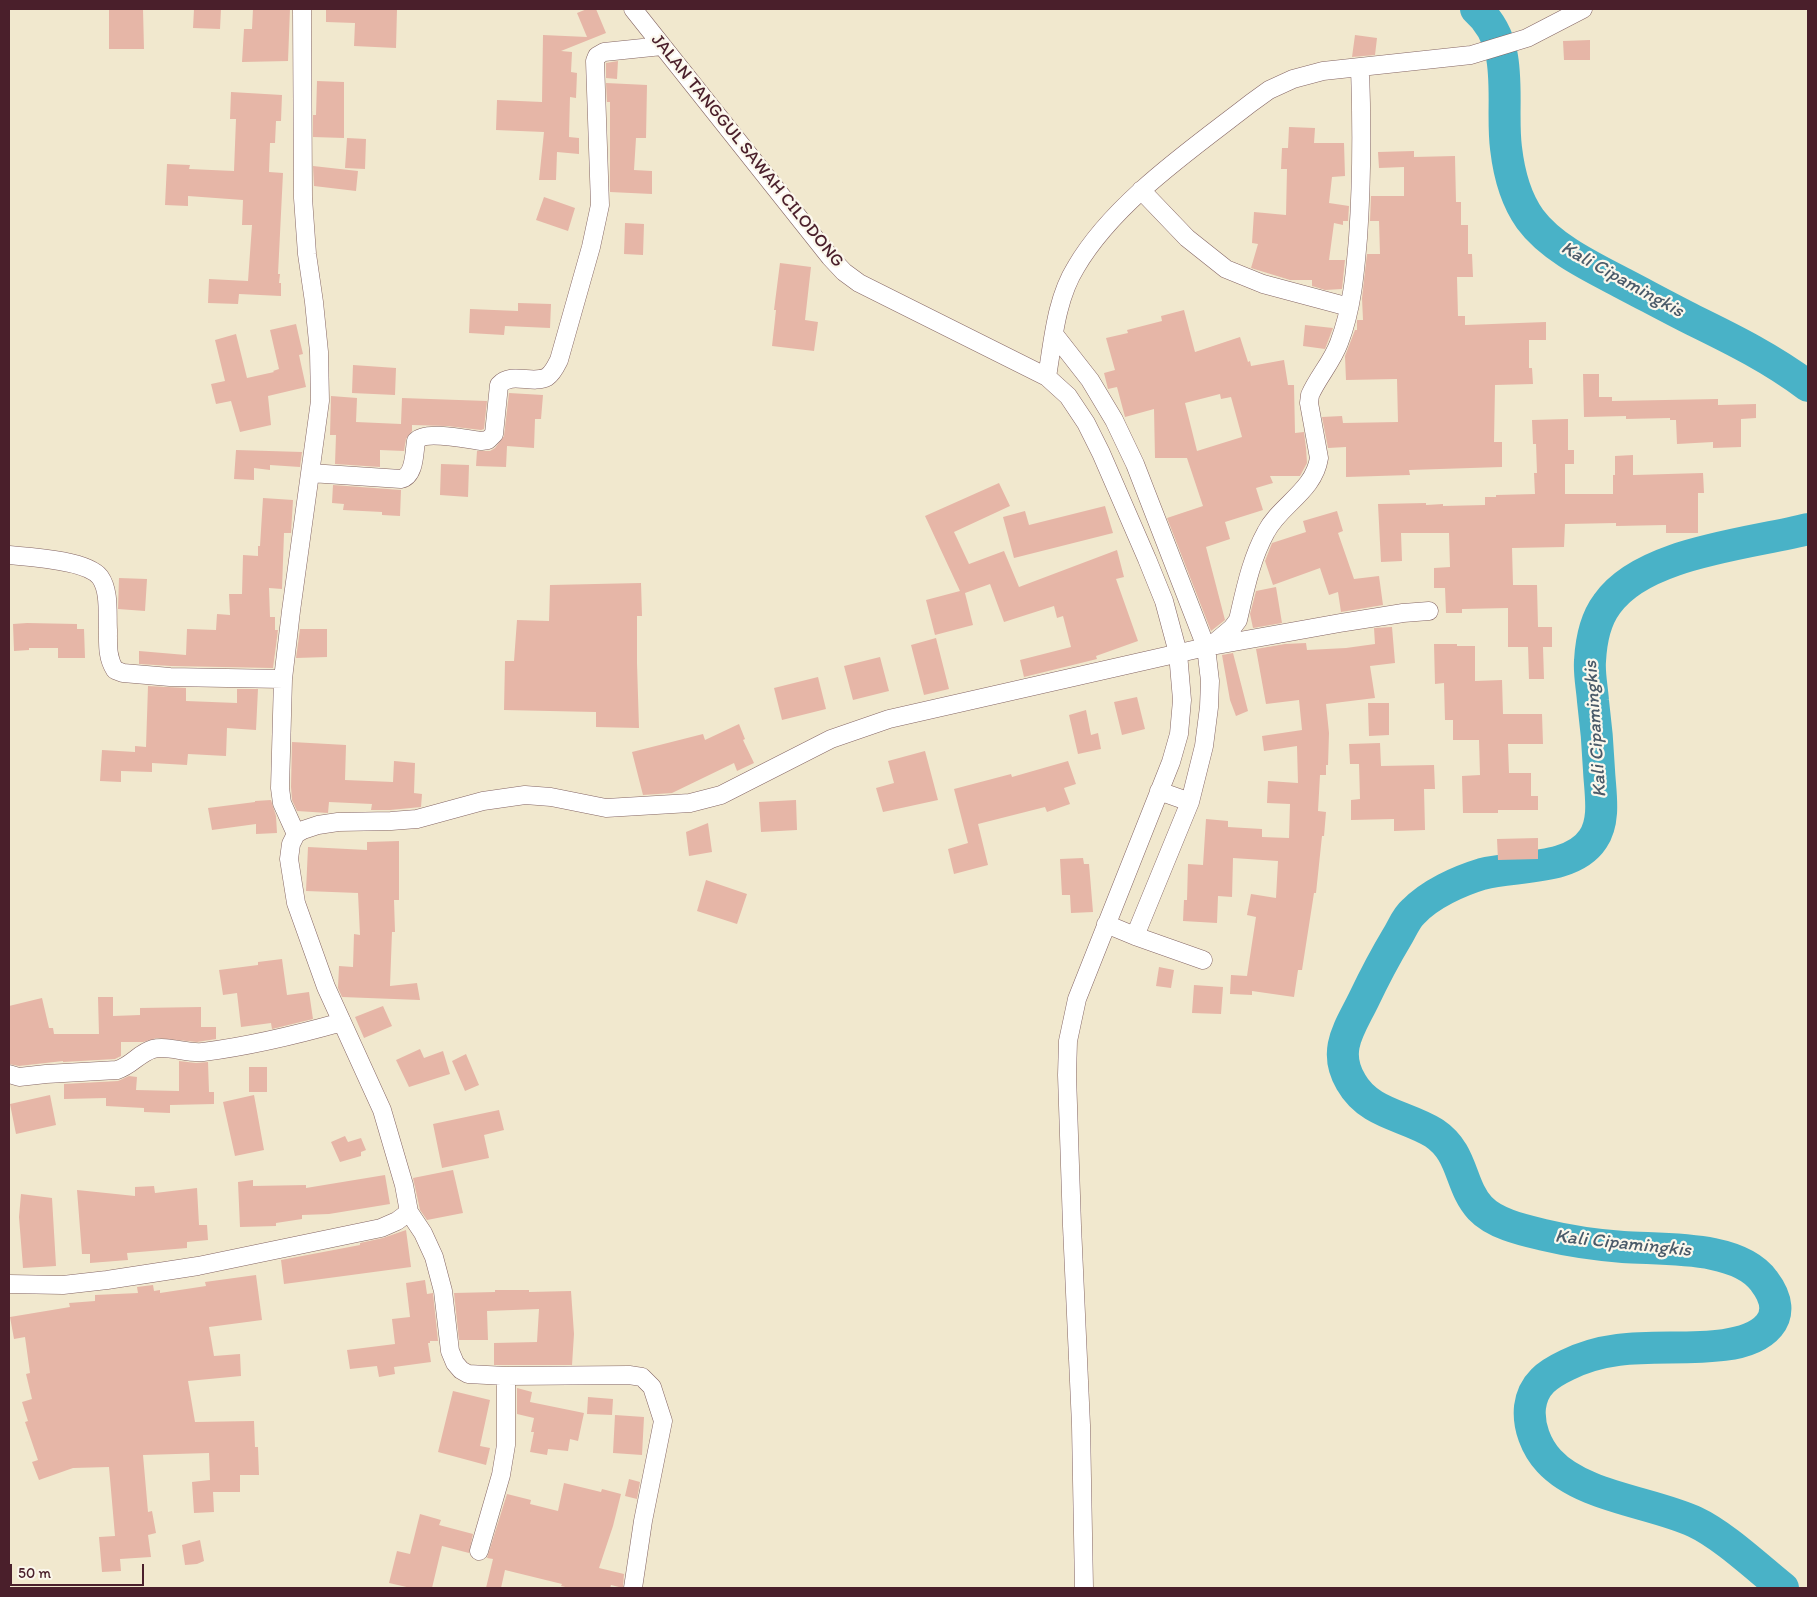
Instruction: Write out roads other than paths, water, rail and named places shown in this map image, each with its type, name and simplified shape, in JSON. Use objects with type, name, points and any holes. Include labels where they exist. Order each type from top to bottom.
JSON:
[{"type":"street","points":[[296,834],[282,803],[280,788],[283,679],[320,391],[319,352],[307,254],[303,198],[302,9]]},
{"type":"street","points":[[1046,377],[1056,320],[1065,292],[1075,268],[1100,232],[1141,190],[1269,90],[1292,79],[1323,71],[1471,55],[1527,38],[1583,9]]},
{"type":"street","name":"JALAN TANGGUL SAWAH CILODONG","points":[[639,11],[662,46],[844,272],[859,282],[1046,377],[1068,396],[1086,423],[1101,453],[1164,601],[1178,653],[1182,700],[1179,734],[1077,999],[1068,1041],[1084,1588]]},
{"type":"street","points":[[310,473],[405,478],[410,472],[418,438],[429,435],[481,441],[488,440],[494,434],[499,385],[511,378],[540,379],[552,373],[559,360],[591,247],[600,206],[595,61],[597,56],[604,52],[662,46]]},
{"type":"street","points":[[1208,646],[1232,628],[1238,620],[1255,554],[1267,530],[1304,489],[1317,467],[1319,458],[1309,403],[1310,395],[1334,356],[1340,342],[1354,280],[1361,199],[1362,114],[1360,67]]},
{"type":"street","points":[[1141,190],[1187,238],[1226,269],[1264,284],[1349,307]]},
{"type":"street","points":[[1054,334],[1090,380],[1114,420],[1135,464],[1208,646],[1210,707],[1204,746],[1190,802],[1135,936]]},
{"type":"street","points":[[9,554],[75,563],[100,577],[107,604],[109,656],[115,670],[123,673],[170,676],[283,679]]},
{"type":"street","points":[[1147,559],[1170,554]]},
{"type":"street","points":[[633,1588],[643,1521],[663,1421],[652,1387],[642,1377],[629,1375],[506,1376],[468,1374],[454,1362],[450,1351],[443,1290],[434,1257],[423,1233],[409,1212],[404,1185],[382,1110],[326,987],[296,904],[289,859],[291,844],[296,834],[318,825],[338,822],[417,819],[502,797],[525,795],[551,797],[606,808],[690,803],[721,794],[831,739],[889,719],[1208,646],[1367,618],[1429,611]]},
{"type":"street","points":[[1159,790],[1190,802]]},
{"type":"street","points":[[1106,924],[1203,960]]},
{"type":"street","points":[[9,1074],[19,1077],[117,1070],[124,1068],[139,1055],[154,1049],[200,1052],[281,1039],[342,1022]]},
{"type":"street","points":[[9,1284],[63,1285],[198,1266],[299,1247],[357,1232],[381,1228],[397,1221],[409,1212]]},
{"type":"street","points":[[479,1551],[501,1475],[506,1424],[506,1376]]},
{"type":"waterway","name":"Kali Cipamingkis","points":[[1476,9],[1489,23],[1497,39],[1502,56],[1506,148],[1509,167],[1520,203],[1539,230],[1562,249],[1587,265],[1752,350],[1808,386]]},
{"type":"waterway","name":"Kali Cipamingkis","points":[[1783,1588],[1729,1543],[1695,1522],[1598,1491],[1563,1473],[1549,1461],[1540,1449],[1530,1421],[1530,1407],[1534,1392],[1538,1386],[1560,1368],[1586,1357],[1625,1349],[1724,1345],[1761,1333],[1774,1317],[1775,1306],[1772,1294],[1764,1281],[1752,1269],[1737,1261],[1719,1255],[1573,1241],[1518,1228],[1493,1218],[1486,1214],[1473,1199],[1456,1159],[1444,1141],[1423,1127],[1388,1113],[1367,1101],[1359,1093],[1351,1082],[1346,1070],[1343,1060],[1343,1049],[1349,1030],[1380,968],[1406,920],[1420,905],[1445,889],[1482,874],[1558,862],[1572,857],[1584,849],[1593,839],[1600,823],[1601,806],[1590,661],[1594,631],[1599,617],[1607,604],[1624,586],[1645,572],[1671,561],[1728,546],[1808,529]]}]
